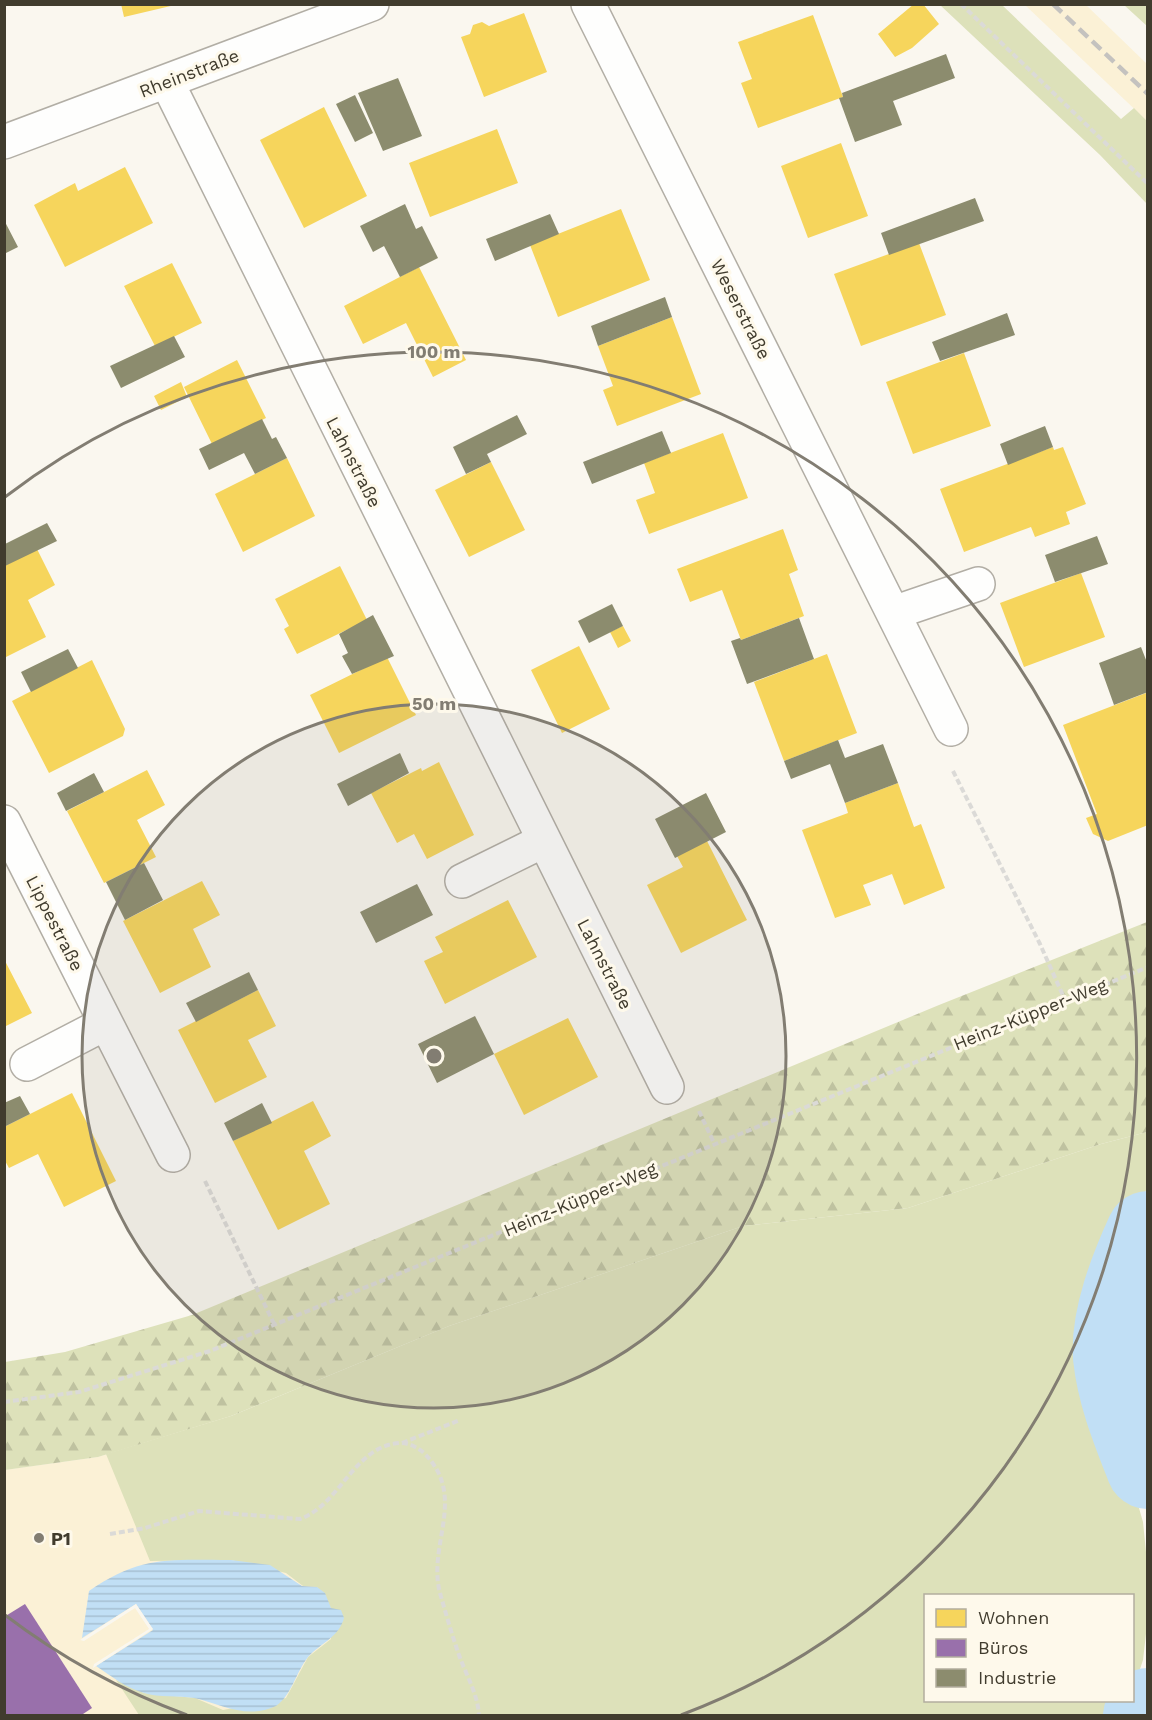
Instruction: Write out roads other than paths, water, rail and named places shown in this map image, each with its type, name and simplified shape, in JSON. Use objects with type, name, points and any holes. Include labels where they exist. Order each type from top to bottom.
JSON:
[{"type":"street","name":"Rheinstraße","points":[[4,142],[372,4]]},
{"type":"street","name":"Weserstraße","points":[[588,4],[951,729]]},
{"type":"street","name":"Lahnstraße","points":[[167,82],[667,1087]]},
{"type":"street","points":[[893,614],[978,584]]},
{"type":"street","name":"Lippestraße","points":[[4,822],[106,1023],[186,1163]]},
{"type":"street","points":[[462,881],[543,841]]},
{"type":"street","points":[[27,1064],[106,1023]]},
{"type":"water","points":[[173,1560],[231,1560],[270,1565],[302,1586],[317,1587],[325,1593],[331,1608],[341,1610],[344,1618],[342,1625],[334,1635],[308,1657],[290,1690],[276,1706],[254,1712],[194,1698],[150,1695],[125,1685],[96,1666],[153,1630],[136,1604],[82,1638],[89,1591],[108,1579],[141,1565]]},
{"type":"waterway","points":[[1148,1233],[1124,1294],[1115,1342],[1117,1371],[1124,1399],[1148,1467]]},
{"type":"waterway","points":[[1145,1716],[1148,1710]]},
{"type":"railway","points":[[1053,4],[1148,94]]},
{"type":"place","name":"P1","points":[[39,1538]]}]
